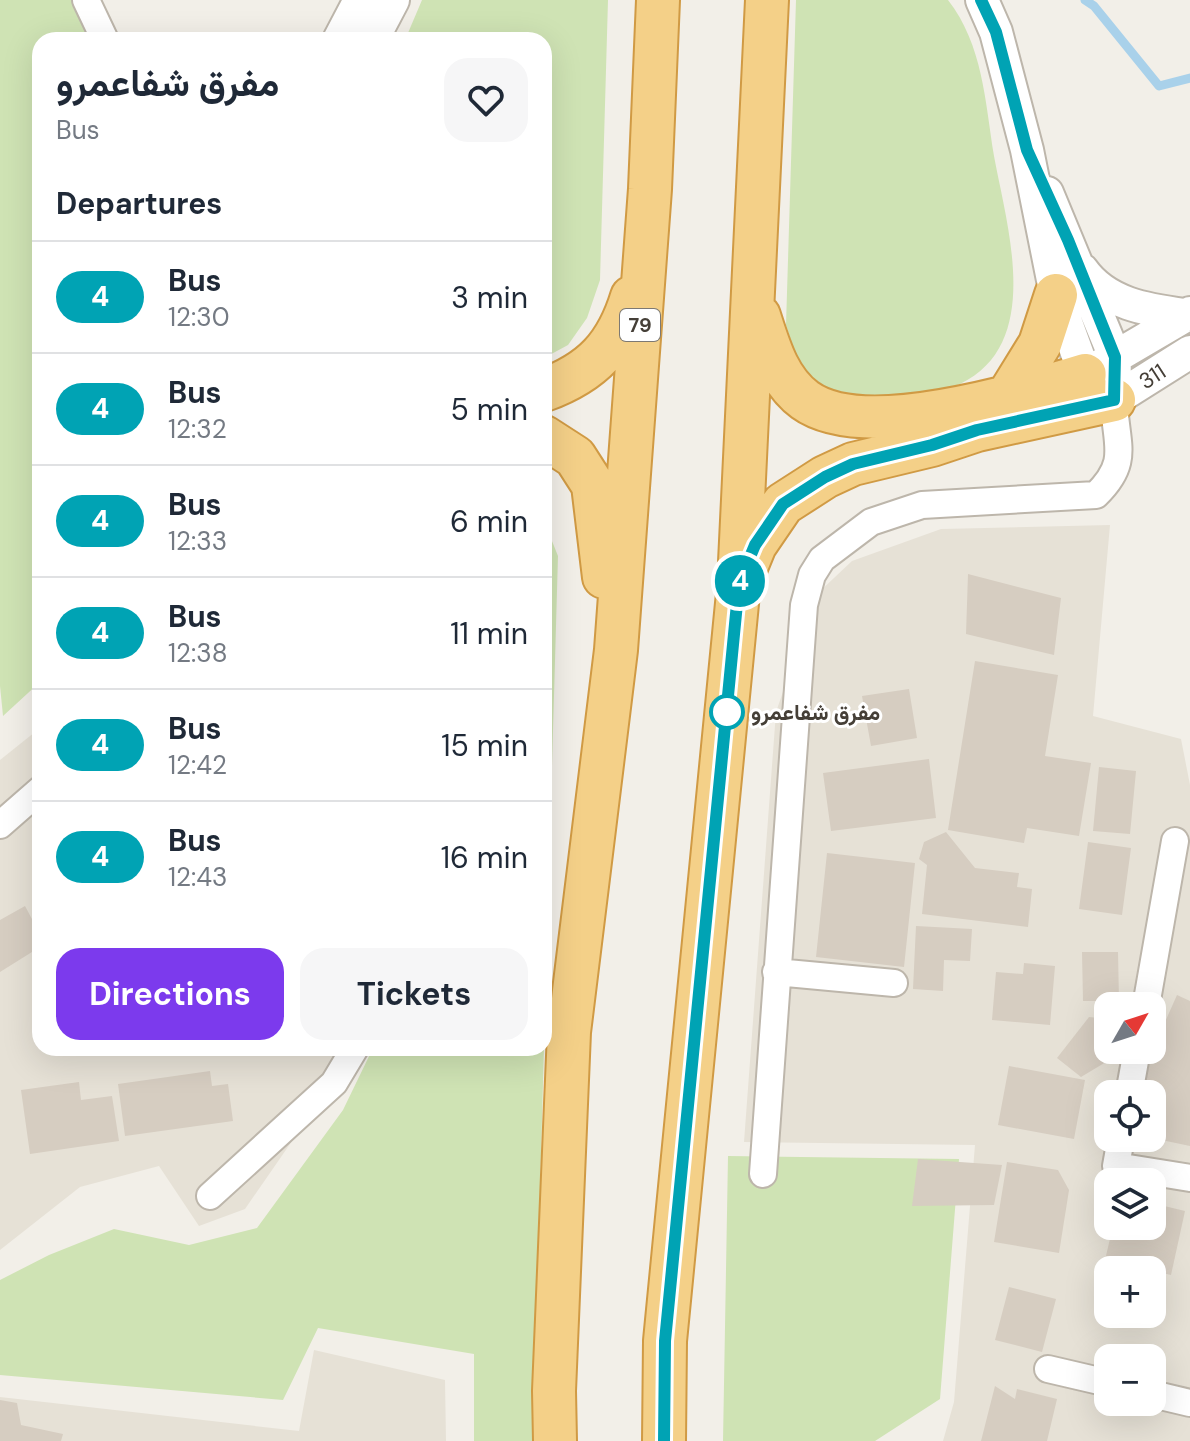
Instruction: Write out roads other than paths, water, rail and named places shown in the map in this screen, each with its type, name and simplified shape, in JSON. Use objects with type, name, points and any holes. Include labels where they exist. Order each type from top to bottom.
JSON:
[{"type":"highway","name":"79","points":[[555,1441],[554,1391],[569,1032],[616,650],[650,189],[658,0]]},
{"type":"highway","points":[[664,1441],[665,1341],[739,583],[767,0]]},
{"type":"highway","points":[[552,386],[593,363],[611,345],[624,325],[636,286],[650,189]]},
{"type":"highway","points":[[1006,399],[1040,344],[1066,278]]},
{"type":"highway","points":[[752,295],[779,370],[804,400],[826,413],[852,418],[882,418],[1006,399],[1105,378]]},
{"type":"highway","points":[[739,583],[755,545],[783,504],[825,477],[853,464],[932,445],[977,430],[1105,378]]},
{"type":"highway","points":[[552,442],[575,457],[593,485],[616,650]]},
{"type":"street","points":[[86,0],[101,32]]},
{"type":"street","points":[[343,32],[360,0]]},
{"type":"street","points":[[376,32],[393,0]]},
{"type":"street","points":[[763,1174],[804,605],[812,575],[830,552],[871,522],[922,505],[1096,495],[1112,480],[1119,464],[1105,378],[1066,278],[1027,150],[996,32],[982,0]]},
{"type":"street","points":[[1066,278],[1089,279],[1105,293],[1149,310],[1188,314]]},
{"type":"street","name":"311","points":[[1105,378],[1188,314]]},
{"type":"street","name":"311","points":[[1105,378],[1190,352]]},
{"type":"street","points":[[0,825],[32,797]]},
{"type":"street","points":[[1150,992],[1179,884],[1175,841]]},
{"type":"street","points":[[776,972],[894,983]]},
{"type":"street","points":[[210,1196],[334,1083],[350,1056]]},
{"type":"street","points":[[1118,1152],[1116,1166],[1190,1178]]},
{"type":"street","points":[[1048,1369],[1094,1380]]},
{"type":"street","points":[[1166,1397],[1190,1403]]},
{"type":"waterway","points":[[1085,0],[1094,6],[1159,86],[1190,78]]},
{"type":"place","name":"مفرق شفاعمرو","points":[[727,712]]}]
